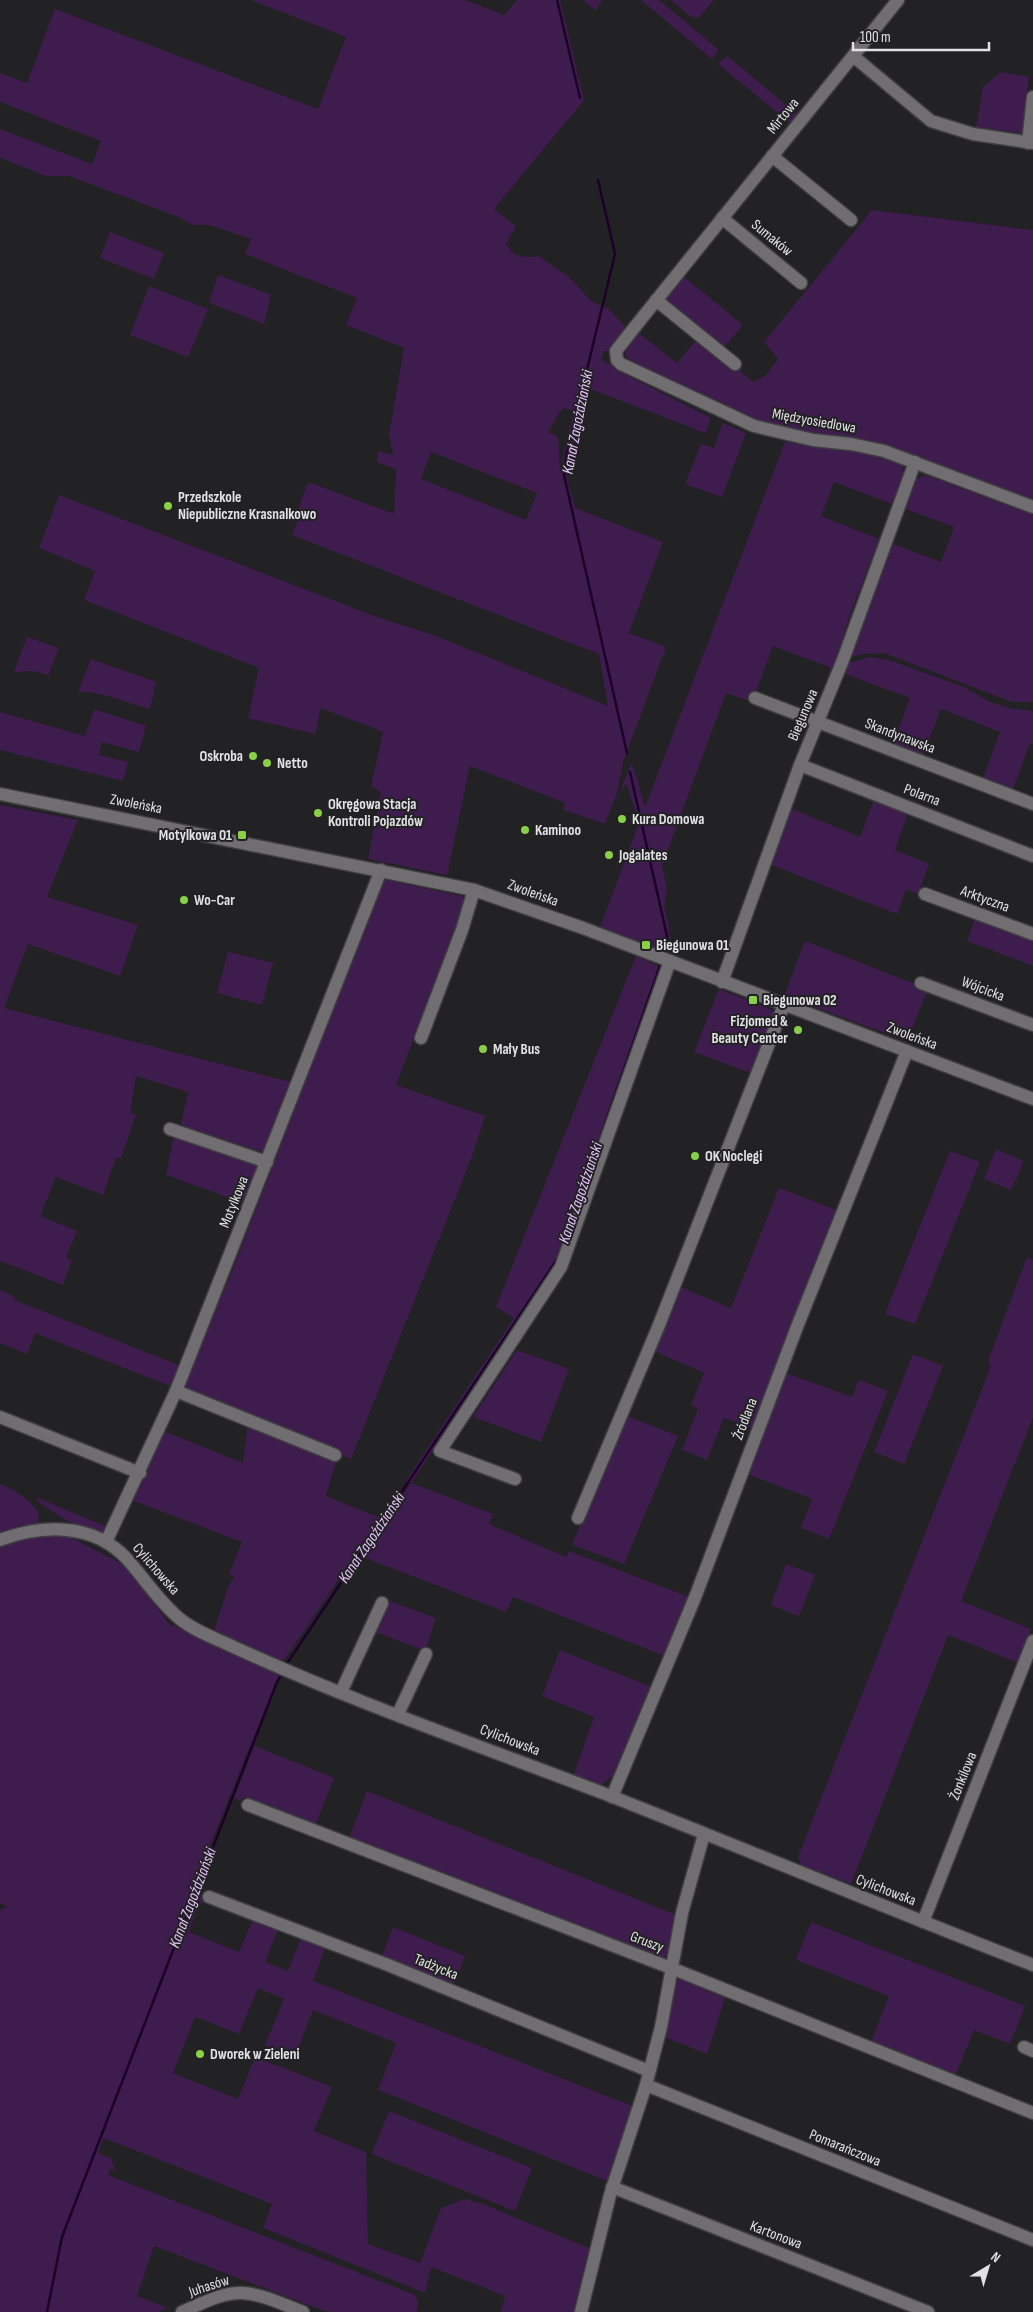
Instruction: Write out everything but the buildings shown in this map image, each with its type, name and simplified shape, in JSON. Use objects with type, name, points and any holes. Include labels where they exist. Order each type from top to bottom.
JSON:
[{"type":"street","name":"Mirtowa","points":[[617,360],[616,351],[898,0]]},
{"type":"street","points":[[853,56],[931,121],[973,134],[1030,143],[1033,97]]},
{"type":"street","points":[[772,156],[850,220]]},
{"type":"street","name":"Sumaków","points":[[722,218],[802,283]]},
{"type":"street","points":[[656,300],[735,364]]},
{"type":"street","name":"Międzyosiedlowa","points":[[617,360],[621,364],[754,426],[813,440],[866,446],[915,462],[1033,507]]},
{"type":"street","name":"Biegunowa","points":[[722,982],[800,765],[843,660],[915,462]]},
{"type":"street","name":"Skandynawska","points":[[755,698],[1033,804]]},
{"type":"street","name":"Polarna","points":[[800,765],[1033,856]]},
{"type":"street","name":"Zwoleńska","points":[[0,794],[474,890],[531,909],[1033,1099]]},
{"type":"street","name":"Motylkowa","points":[[106,1542],[140,1473],[176,1391],[381,870]]},
{"type":"street","points":[[421,1038],[462,930],[474,890]]},
{"type":"street","name":"Arktyczna","points":[[925,894],[1033,934]]},
{"type":"street","points":[[514,1478],[440,1451],[561,1267],[664,959]]},
{"type":"street","name":"Wójcicka","points":[[921,983],[1033,1025]]},
{"type":"street","points":[[578,1518],[660,1325],[784,1005]]},
{"type":"street","name":"Źródlana","points":[[612,1797],[696,1595],[797,1327],[907,1051]]},
{"type":"street","points":[[170,1129],[267,1162]]},
{"type":"street","points":[[176,1391],[335,1455]]},
{"type":"street","points":[[0,1417],[140,1473]]},
{"type":"street","name":"Cylichowska","points":[[0,1540],[38,1529],[63,1529],[74,1530],[106,1542],[128,1559],[165,1606],[182,1620],[228,1644],[341,1692],[612,1797],[1033,1965]]},
{"type":"street","points":[[341,1692],[382,1603]]},
{"type":"street","name":"Żonkilowa","points":[[923,1922],[1033,1641]]},
{"type":"street","points":[[398,1714],[426,1654]]},
{"type":"street","name":"Gruszy","points":[[248,1805],[671,1968],[1033,2113]]},
{"type":"street","points":[[581,2312],[612,2187],[646,2084],[661,2027],[688,1888],[704,1834]]},
{"type":"street","name":"Tadżycka","points":[[209,1897],[416,1976],[649,2071]]},
{"type":"street","name":"Pomarańczowa","points":[[646,2084],[1033,2240]]},
{"type":"street","name":"Kartonowa","points":[[612,2187],[928,2312]]},
{"type":"street","name":"Juhasów","points":[[182,2312],[224,2295],[242,2293],[259,2296],[303,2312]]},
{"type":"shaded area","points":[[251,0],[465,0],[504,15],[517,0],[560,0],[584,100],[494,209],[516,226],[506,244],[509,249],[520,256],[538,256],[569,277],[591,301],[608,309],[624,325],[625,333],[611,351],[604,351],[601,360],[621,370],[620,372],[711,418],[705,433],[588,388],[566,475],[575,508],[663,542],[629,633],[666,647],[623,762],[617,793],[605,824],[563,810],[565,803],[470,766],[447,875],[368,859],[381,792],[371,787],[383,732],[321,708],[315,734],[248,718],[259,668],[84,600],[95,571],[39,548],[59,495],[377,617],[436,636],[608,706],[599,654],[292,535],[300,514],[297,513],[308,482],[394,514],[396,469],[377,462],[378,451],[393,455],[389,435],[404,348],[346,325],[357,298],[245,254],[251,239],[209,225],[192,225],[181,218],[69,176],[46,176],[0,158],[0,129],[92,164],[101,141],[0,102],[0,73],[27,83],[55,9],[318,109],[346,37]],"holes":[[[564,408],[574,411],[560,469],[558,437],[548,432],[558,414]],[[431,452],[537,493],[526,520],[421,479]]]},
{"type":"shaded area","points":[[583,0],[602,0],[596,11]]},
{"type":"shaded area","points":[[641,0],[659,0],[719,50],[712,59]]},
{"type":"shaded area","points":[[671,0],[714,0],[698,18],[690,16]]},
{"type":"shaded area","points":[[727,56],[797,114],[790,123],[718,64]]},
{"type":"shaded area","points":[[1001,72],[1029,77],[1022,133],[976,127],[983,87]]},
{"type":"shaded area","points":[[872,210],[1033,230],[1033,501],[899,450],[845,437],[788,430],[742,416],[633,364],[635,362],[625,356],[626,350],[637,332],[677,363],[698,338],[738,364],[742,368],[740,371],[753,382],[765,376],[778,359],[764,342]]},
{"type":"shaded area","points":[[110,232],[164,253],[154,279],[100,258]]},
{"type":"shaded area","points":[[218,275],[271,295],[264,324],[209,303]]},
{"type":"shaded area","points":[[683,276],[743,325],[722,350],[663,301]]},
{"type":"shaded area","points":[[149,286],[208,309],[188,357],[130,335]]},
{"type":"shaded area","points":[[723,423],[746,433],[722,497],[685,484],[701,444],[714,448]]},
{"type":"shaded area","points":[[785,442],[854,451],[890,461],[903,466],[903,475],[892,504],[834,482],[821,516],[879,539],[848,620],[827,692],[816,717],[811,714],[814,712],[831,668],[773,646],[752,702],[726,693],[662,866],[667,890],[664,906],[669,927],[671,953],[600,927],[639,823],[626,783],[621,794],[623,783],[632,763],[645,807]]},
{"type":"shaded area","points":[[926,475],[1033,515],[1033,702],[1012,702],[884,653],[863,654],[851,657],[893,544],[941,562],[954,527],[906,509],[916,479]]},
{"type":"shaded area","points":[[27,637],[59,648],[48,675],[34,671],[14,672]]},
{"type":"shaded area","points":[[869,657],[889,660],[964,687],[990,702],[1009,708],[1033,711],[1033,744],[1030,743],[1012,792],[982,781],[1000,732],[941,709],[922,757],[892,747],[910,698],[845,674],[849,663]]},
{"type":"shaded area","points":[[91,659],[156,682],[150,709],[106,695],[78,692]]},
{"type":"shaded area","points":[[94,709],[146,726],[139,752],[102,742],[99,755],[128,762],[123,781],[0,750],[0,712],[85,736]]},
{"type":"shaded area","points":[[874,800],[908,813],[895,850],[929,864],[918,894],[906,889],[897,914],[771,865],[792,809],[860,837]]},
{"type":"shaded area","points":[[0,805],[78,820],[47,897],[138,925],[120,976],[28,944],[4,1008],[294,1083],[266,1153],[183,1126],[181,1123],[188,1092],[136,1076],[130,1113],[136,1115],[121,1158],[116,1157],[103,1195],[56,1177],[40,1216],[77,1231],[66,1257],[72,1260],[63,1285],[0,1261]]},
{"type":"shaded area","points":[[383,879],[465,897],[466,900],[396,1085],[485,1116],[471,1159],[351,1459],[180,1390],[230,1277]]},
{"type":"shaded area","points":[[976,916],[1033,937],[1033,966],[967,941]]},
{"type":"shaded area","points":[[805,941],[928,989],[907,1041],[784,996]]},
{"type":"shaded area","points":[[228,952],[273,963],[262,1005],[217,993]]},
{"type":"shaded area","points":[[636,956],[664,969],[558,1263],[411,1483],[406,1481],[514,1318],[496,1307]]},
{"type":"shaded area","points":[[719,989],[777,1012],[753,1074],[694,1052]]},
{"type":"shaded area","points":[[174,1135],[262,1164],[246,1204],[166,1175]]},
{"type":"shaded area","points":[[996,1149],[1024,1161],[1011,1190],[984,1179]]},
{"type":"shaded area","points":[[950,1151],[980,1162],[915,1324],[885,1314]]},
{"type":"shaded area","points":[[779,1188],[839,1211],[756,1430],[724,1418],[707,1460],[682,1450],[698,1409],[691,1405],[704,1373],[654,1351],[680,1287],[731,1308]]},
{"type":"shaded area","points":[[1027,1257],[1033,1260],[1033,1417],[961,1601],[1031,1629],[1018,1663],[948,1635],[851,1884],[801,1865],[798,1857],[986,1379],[991,1365],[988,1361]]},
{"type":"shaded area","points":[[0,1290],[10,1294],[17,1301],[183,1367],[175,1388],[35,1333],[27,1354],[0,1343]]},
{"type":"shaded area","points":[[517,1350],[569,1369],[541,1442],[473,1417]]},
{"type":"shaded area","points":[[913,1354],[943,1366],[904,1464],[874,1452]]},
{"type":"shaded area","points":[[786,1373],[852,1397],[859,1380],[888,1391],[829,1539],[801,1528],[812,1499],[748,1474]]},
{"type":"shaded area","points":[[625,1415],[678,1436],[624,1564],[572,1545]]},
{"type":"shaded area","points":[[248,1423],[337,1458],[326,1496],[380,1518],[282,1663],[213,1634],[228,1587],[234,1577],[229,1574],[242,1542],[129,1499],[161,1430],[243,1463]]},
{"type":"shaded area","points":[[411,1483],[493,1514],[489,1524],[566,1557],[569,1551],[689,1597],[665,1656],[513,1597],[506,1612],[360,1556]]},
{"type":"shaded area","points":[[0,1484],[22,1496],[36,1509],[39,1516],[38,1522],[31,1528],[0,1534]]},
{"type":"shaded area","points":[[38,1498],[110,1528],[100,1533],[86,1530],[50,1510],[37,1501]]},
{"type":"shaded area","points":[[70,1537],[126,1566],[169,1624],[281,1670],[192,1889],[207,1901],[199,1904],[189,1932],[239,1952],[253,1919],[278,1929],[265,1962],[288,1971],[301,1938],[325,1948],[313,1981],[635,2107],[610,2182],[378,2090],[396,2043],[313,2010],[295,2056],[265,2045],[284,1999],[258,1988],[239,2034],[195,2017],[173,2073],[238,2099],[255,2057],[332,2087],[314,2131],[366,2152],[368,2244],[420,2263],[441,2208],[464,2199],[483,2204],[591,2249],[577,2312],[501,2312],[505,2296],[431,2267],[425,2293],[263,2228],[272,2204],[104,2138],[98,2153],[111,2158],[115,2171],[110,2169],[108,2175],[415,2295],[418,2301],[417,2312],[327,2312],[154,2246],[137,2296],[168,2308],[158,2312],[0,2312],[0,1910],[7,1906],[0,1903],[0,1547],[29,1538]]},
{"type":"shaded area","points":[[786,1564],[815,1575],[799,1616],[771,1605]]},
{"type":"shaded area","points":[[387,1600],[436,1618],[425,1651],[373,1631]]},
{"type":"shaded area","points":[[560,1650],[654,1688],[619,1771],[597,1788],[572,1779],[594,1717],[542,1696]]},
{"type":"shaded area","points":[[254,1746],[334,1778],[315,1826],[242,1798],[241,1801],[234,1798]]},
{"type":"shaded area","points":[[367,1791],[676,1915],[668,1956],[658,1960],[349,1838]]},
{"type":"shaded area","points":[[811,1922],[1025,2006],[1010,2044],[974,2030],[955,2076],[871,2043],[889,1996],[796,1960]]},
{"type":"shaded area","points":[[393,1927],[465,1956],[452,1988],[381,1959]]},
{"type":"shaded area","points":[[679,1979],[725,1998],[707,2054],[664,2037],[675,1984]]},
{"type":"shaded area","points":[[389,2111],[532,2168],[515,2211],[372,2154]]},
{"type":"waterway","name":"Kanał Zagoździański","points":[[557,0],[580,98]]},
{"type":"waterway","name":"Kanał Zagoździański","points":[[598,180],[615,254],[566,456],[564,475],[627,753]]},
{"type":"waterway","name":"Kanał Zagoździański","points":[[630,772],[667,936],[667,948],[664,955]]},
{"type":"waterway","name":"Kanał Zagoździański","points":[[570,1224],[661,963]]},
{"type":"waterway","name":"Kanał Zagoździański","points":[[286,1665],[558,1258]]},
{"type":"waterway","name":"Kanał Zagoździański","points":[[47,2312],[62,2237],[277,1682],[283,1672]]},
{"type":"place","name":"Przedszkole Niepubliczne Krasnalkowo","points":[[168,506]]},
{"type":"place","name":"Oskroba","points":[[253,756]]},
{"type":"place","name":"Netto","points":[[267,763]]},
{"type":"place","name":"Okręgowa Stacja Kontroli Pojazdów","points":[[318,813]]},
{"type":"place","name":"Kura Domowa","points":[[622,819]]},
{"type":"place","name":"Kaminoo","points":[[525,830]]},
{"type":"place","name":"Motylkowa 01","points":[[242,835]]},
{"type":"place","name":"Jogalates","points":[[609,855]]},
{"type":"place","name":"Wo-Car","points":[[184,900]]},
{"type":"place","name":"Biegunowa 01","points":[[646,945]]},
{"type":"place","name":"Biegunowa 02","points":[[753,1000]]},
{"type":"place","name":"Fizjomed & Beauty Center","points":[[798,1030]]},
{"type":"place","name":"Mały Bus","points":[[483,1049]]},
{"type":"place","name":"OK Noclegi","points":[[695,1156]]},
{"type":"place","name":"Dworek w Zieleni","points":[[200,2054]]}]
